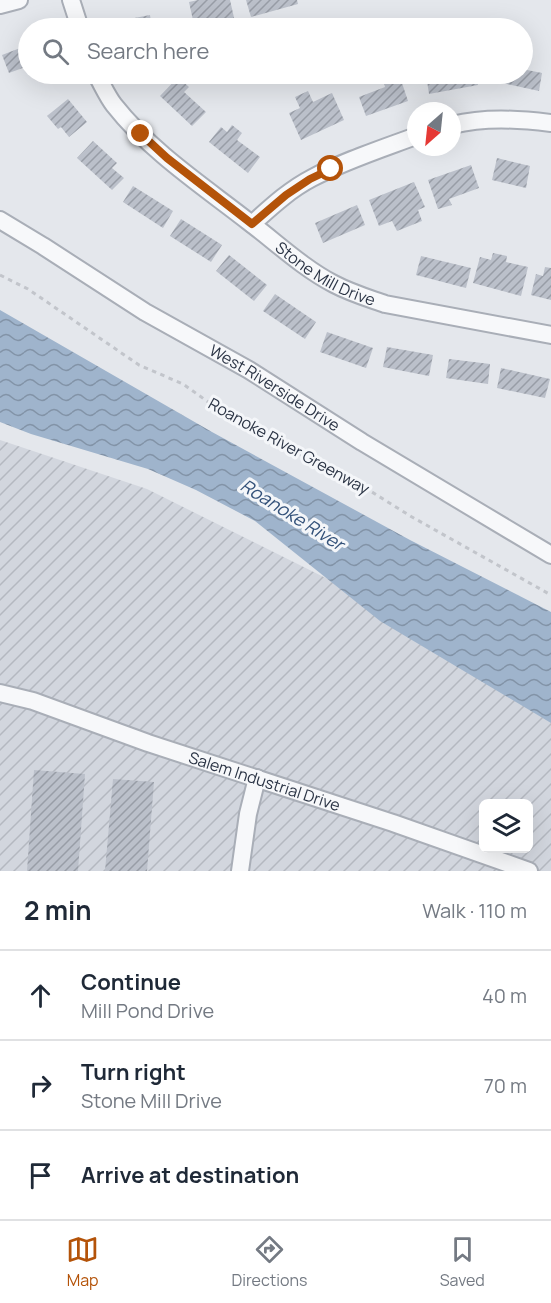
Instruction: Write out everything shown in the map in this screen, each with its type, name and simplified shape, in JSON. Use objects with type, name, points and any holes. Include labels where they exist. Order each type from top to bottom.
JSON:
[{"type":"street","points":[[0,4],[19,0]]},
{"type":"street","points":[[70,0],[76,18]]},
{"type":"street","name":"Stone Mill Drive","points":[[102,84],[114,105],[167,158],[314,272],[334,284],[359,296],[386,304],[551,335]]},
{"type":"street","points":[[461,122],[480,119],[509,119],[551,123]]},
{"type":"street","points":[[252,224],[286,195],[310,179],[407,139]]},
{"type":"street","name":"West Riverside Drive","points":[[0,220],[146,312],[249,370],[363,442],[551,555]]},
{"type":"street","name":"Salem Industrial Drive","points":[[0,693],[33,701],[148,743],[393,823],[529,871]]},
{"type":"street","points":[[240,871],[248,814],[257,778]]},
{"type":"path","name":"Roanoke River Greenway","points":[[0,274],[28,289],[139,365],[183,384],[211,404],[276,443],[351,479],[412,517],[551,595]]},
{"type":"shaded area","points":[[0,440],[147,489],[414,622],[551,706],[551,871],[0,871]]},
{"type":"water","name":"Roanoke River","points":[[0,310],[212,432],[410,540],[551,612],[551,723],[380,621],[255,521],[196,490],[148,469],[31,434],[0,422]]},
{"type":"building","points":[[230,0],[234,18],[192,18],[189,2]]},
{"type":"building","points":[[246,0],[297,0],[298,4],[251,17]]},
{"type":"building","points":[[150,15],[150,18],[134,18]]},
{"type":"building","points":[[18,49],[18,70],[9,73],[2,55]]},
{"type":"building","points":[[533,71],[542,73],[539,91],[507,84],[533,84]]},
{"type":"building","points":[[171,84],[186,84],[189,87],[184,92],[206,112],[192,126],[160,96]]},
{"type":"building","points":[[384,84],[402,84],[408,101],[366,116],[359,97],[385,87]]},
{"type":"building","points":[[428,84],[478,84],[478,85],[429,94]]},
{"type":"building","points":[[308,91],[313,102],[332,93],[344,120],[301,140],[289,113],[300,108],[295,97]]},
{"type":"building","points":[[68,99],[87,122],[69,137],[61,127],[58,129],[47,116]]},
{"type":"building","points":[[232,125],[242,133],[237,140],[260,157],[248,173],[209,142],[221,127],[227,132]]},
{"type":"building","points":[[93,141],[117,163],[112,168],[124,178],[112,190],[77,158]]},
{"type":"building","points":[[497,158],[530,166],[526,188],[492,180]]},
{"type":"building","points":[[471,165],[479,188],[449,199],[452,205],[438,209],[428,180]]},
{"type":"building","points":[[414,182],[425,207],[418,210],[422,221],[397,231],[392,221],[379,226],[369,200]]},
{"type":"building","points":[[133,186],[173,211],[163,228],[123,202]]},
{"type":"building","points":[[357,205],[365,225],[323,243],[315,223]]},
{"type":"building","points":[[181,219],[222,245],[211,262],[170,236]]},
{"type":"building","points":[[493,253],[507,256],[506,262],[528,267],[521,296],[473,283],[480,257],[491,260]]},
{"type":"building","points":[[229,255],[267,285],[254,301],[216,271]]},
{"type":"building","points":[[421,256],[471,268],[466,288],[416,275]]},
{"type":"building","points":[[545,267],[551,268],[551,300],[531,295],[536,274],[543,276]]},
{"type":"building","points":[[275,294],[316,322],[305,339],[263,311]]},
{"type":"building","points":[[327,332],[373,348],[366,368],[320,352]]},
{"type":"building","points":[[387,347],[433,355],[429,376],[383,367]]},
{"type":"building","points":[[449,359],[490,364],[488,384],[446,378]]},
{"type":"building","points":[[501,368],[550,379],[545,398],[497,388]]},
{"type":"building","points":[[34,770],[85,774],[78,871],[27,871]]},
{"type":"building","points":[[113,779],[154,782],[147,871],[105,871]]},
{"type":"route","points":[[141,134],[167,158],[252,224],[286,195],[310,179],[331,169]]}]
